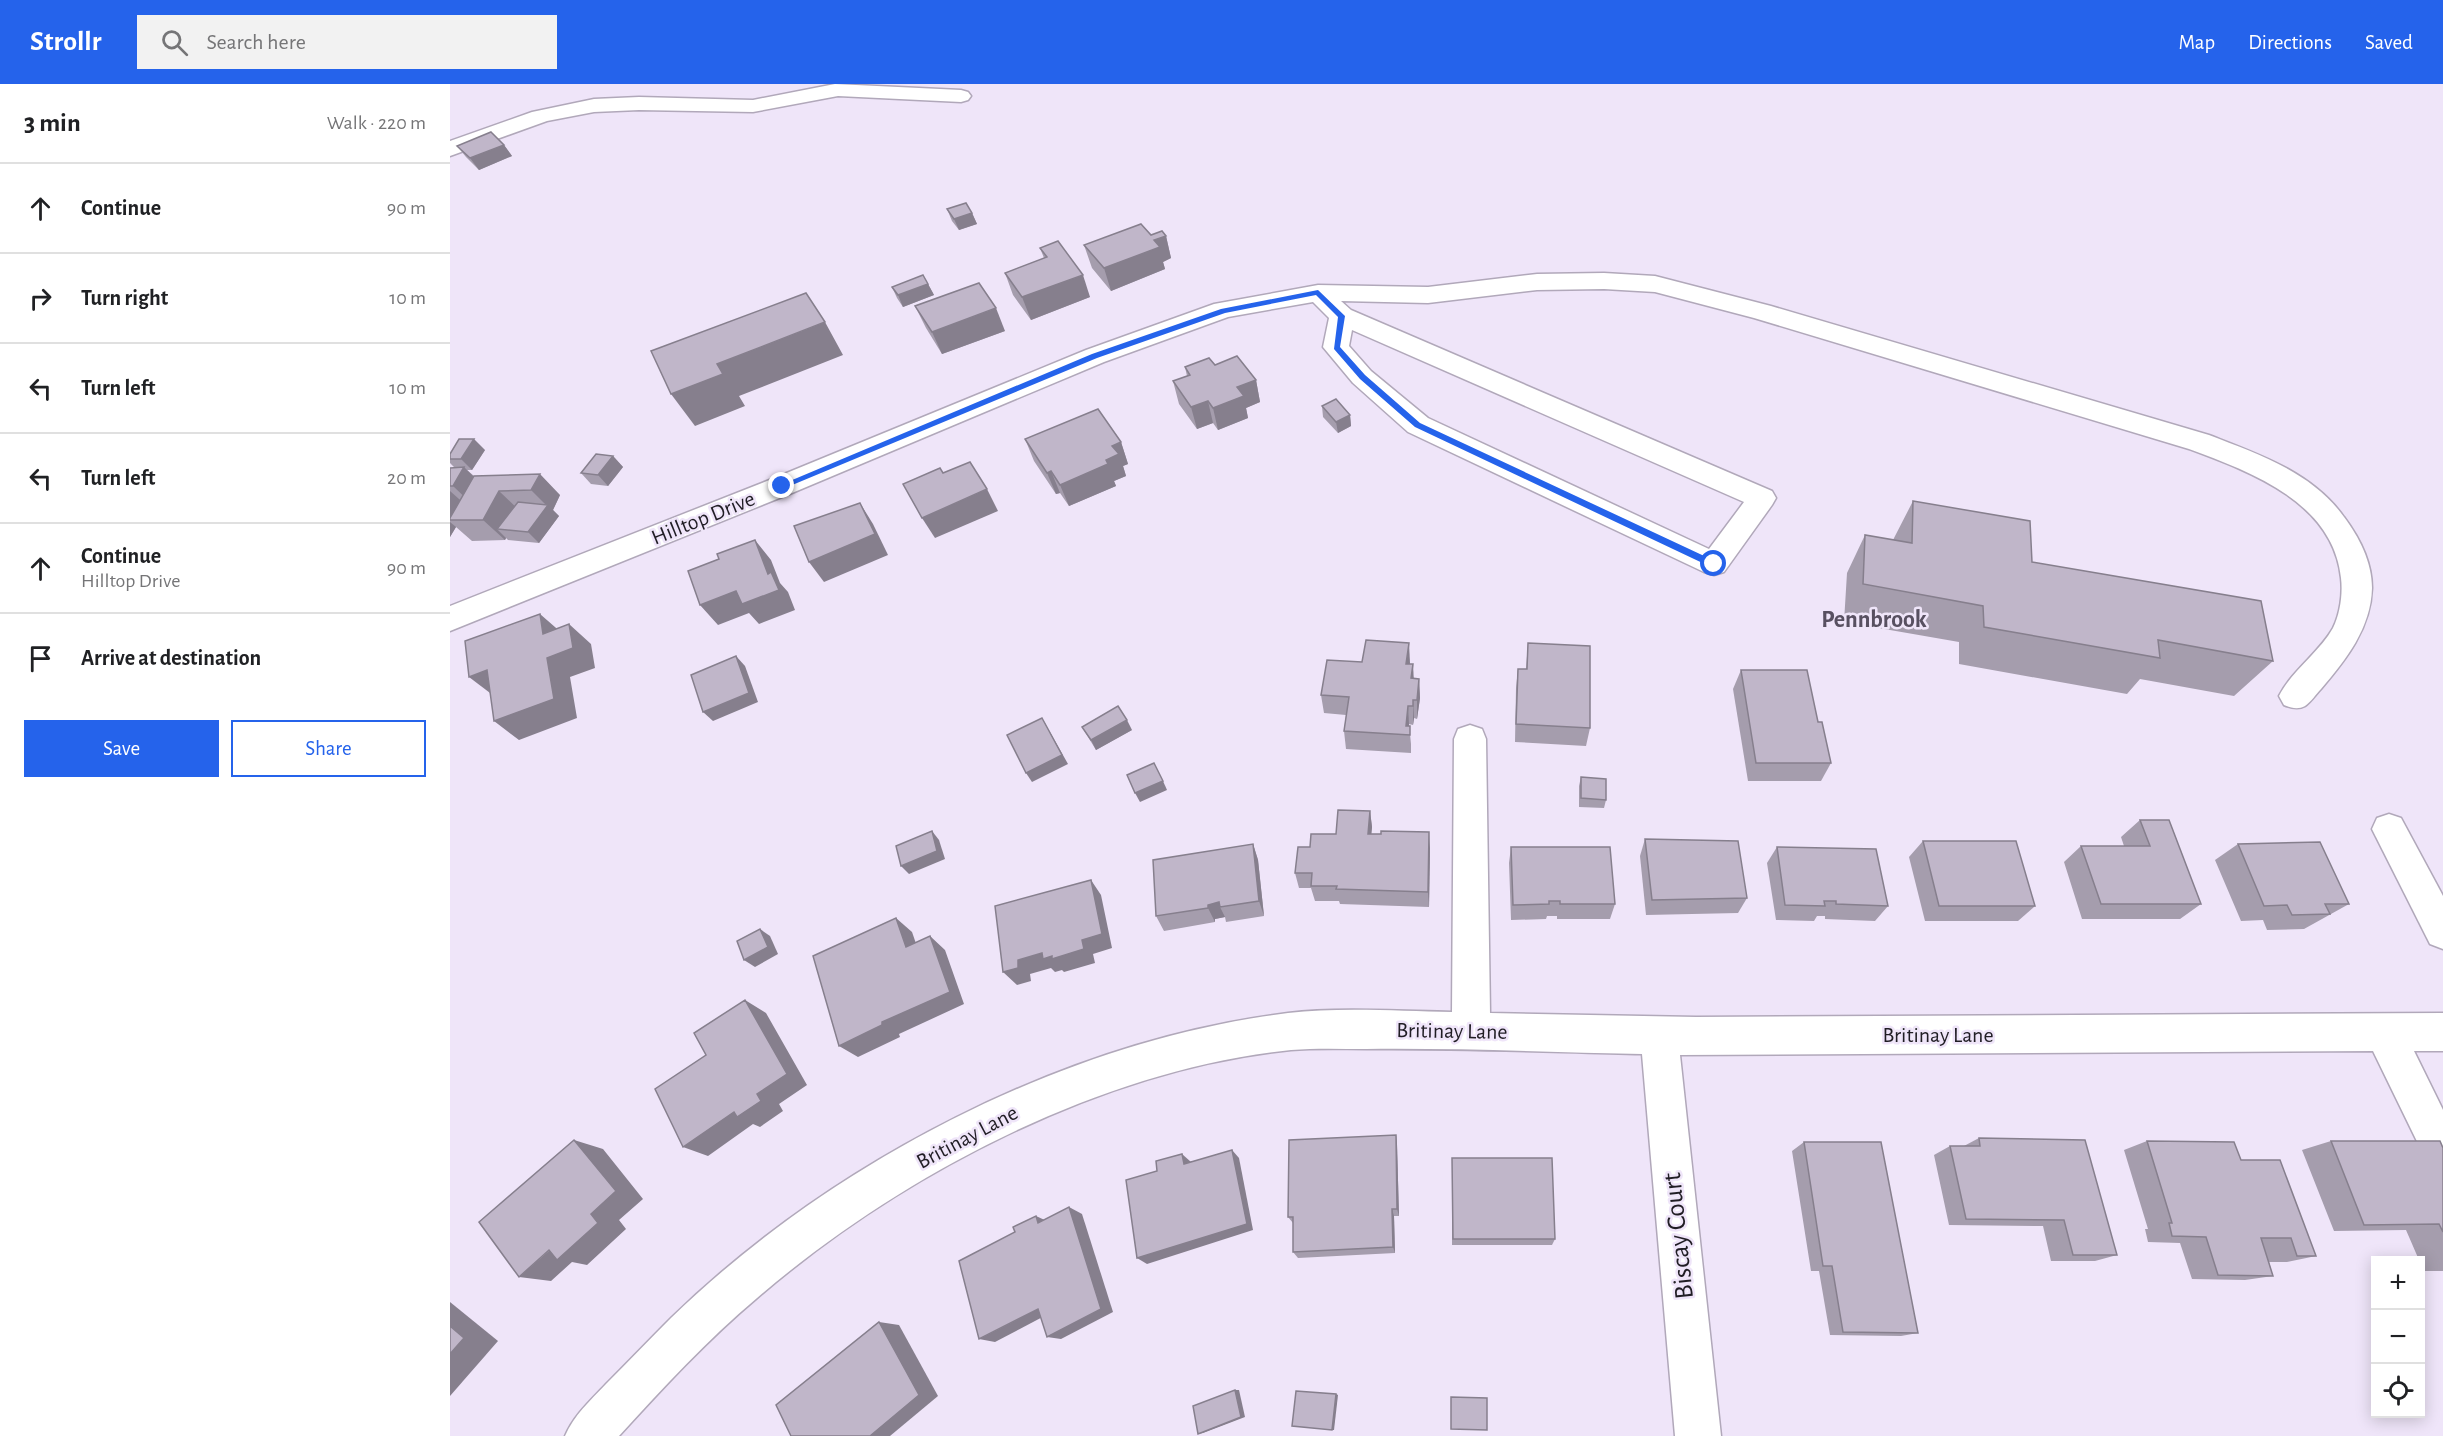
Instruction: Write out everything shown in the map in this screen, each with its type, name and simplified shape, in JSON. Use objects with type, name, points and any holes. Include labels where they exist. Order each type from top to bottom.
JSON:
[{"type":"street","points":[[450,149],[540,116],[572,108],[610,104],[757,105],[837,90],[961,96]]},
{"type":"street","name":"Hilltop Drive","points":[[450,619],[782,486],[1095,356],[1223,310],[1318,293],[1428,295],[1548,282],[1604,281],[1655,284],[1773,315],[2199,442],[2255,463],[2295,485],[2325,511],[2344,537],[2355,564],[2357,588],[2353,615],[2338,645],[2295,696]]},
{"type":"street","points":[[1318,293],[1342,316],[1762,498],[1714,564],[1418,425],[1362,377],[1336,347],[1342,316]]},
{"type":"street","points":[[1470,739],[1471,1030]]},
{"type":"street","points":[[2389,829],[2443,932]]},
{"type":"street","name":"Britinay Lane","points":[[588,1436],[683,1336],[764,1265],[855,1199],[943,1148],[1028,1104],[1122,1069],[1222,1043],[1291,1032],[1471,1030],[1659,1036],[2443,1032]]},
{"type":"street","points":[[2384,1032],[2443,1152]]},
{"type":"street","name":"Biscay Court","points":[[1659,1036],[1698,1436]]},
{"type":"building","points":[[491,132],[504,145],[470,158],[457,146]]},
{"type":"building","points":[[966,203],[972,213],[954,219],[947,209]]},
{"type":"building","points":[[1141,224],[1151,235],[1162,231],[1166,236],[1154,240],[1160,247],[1104,268],[1084,245]]},
{"type":"building","points":[[1058,241],[1083,275],[1022,297],[1005,273],[1047,257],[1040,248]]},
{"type":"building","points":[[923,275],[928,284],[898,295],[892,287]]},
{"type":"building","points":[[979,283],[996,308],[932,332],[915,306]]},
{"type":"building","points":[[806,293],[825,322],[717,364],[723,374],[671,394],[651,351]]},
{"type":"building","points":[[1237,356],[1256,380],[1237,387],[1244,396],[1213,408],[1208,401],[1191,407],[1173,381],[1190,375],[1185,367],[1209,358],[1215,365]]},
{"type":"building","points":[[1336,399],[1350,415],[1336,422],[1322,406]]},
{"type":"building","points":[[1098,409],[1121,442],[1112,446],[1119,454],[1106,460],[1108,464],[1060,485],[1051,471],[1047,473],[1025,439]]},
{"type":"building","points":[[459,439],[474,439],[461,459],[450,459],[450,454]]},
{"type":"building","points":[[596,454],[613,456],[598,475],[581,473]]},
{"type":"building","points":[[970,462],[987,489],[922,518],[903,484],[940,468],[943,473]]},
{"type":"building","points":[[464,467],[453,486],[450,486],[450,468]]},
{"type":"building","points":[[540,474],[531,490],[499,491],[483,520],[450,520],[474,476]]},
{"type":"building","points":[[1913,501],[2030,521],[2032,562],[2261,601],[2273,661],[2158,640],[2160,658],[1984,627],[1983,606],[1863,584],[1865,535],[1912,543]]},
{"type":"building","points":[[518,502],[548,505],[528,532],[497,529]]},
{"type":"building","points":[[860,503],[875,534],[809,562],[794,526]]},
{"type":"building","points":[[755,540],[768,574],[771,572],[779,590],[742,604],[736,591],[700,605],[688,571],[719,559],[717,554]]},
{"type":"building","points":[[540,614],[543,634],[569,624],[573,648],[547,658],[554,699],[494,721],[487,670],[469,677],[465,641]]},
{"type":"building","points":[[1366,640],[1409,643],[1406,664],[1413,664],[1411,678],[1419,679],[1417,700],[1413,700],[1413,706],[1408,706],[1406,726],[1410,726],[1410,735],[1344,731],[1349,697],[1321,695],[1327,660],[1362,662]]},
{"type":"building","points":[[1528,643],[1590,646],[1590,728],[1516,724],[1518,669],[1527,669]]},
{"type":"building","points":[[736,656],[749,693],[703,712],[691,675]]},
{"type":"building","points":[[1741,670],[1807,670],[1818,722],[1822,722],[1831,763],[1756,763]]},
{"type":"building","points":[[1118,706],[1127,720],[1091,740],[1082,727]]},
{"type":"building","points":[[1042,718],[1062,755],[1026,773],[1007,735]]},
{"type":"building","points":[[1154,763],[1163,781],[1135,793],[1127,775]]},
{"type":"building","points":[[1581,777],[1606,779],[1606,800],[1581,798]]},
{"type":"building","points":[[1338,810],[1370,811],[1368,834],[1381,834],[1381,831],[1429,832],[1428,892],[1311,886],[1312,873],[1295,873],[1298,847],[1310,847],[1311,834],[1336,834]]},
{"type":"building","points":[[2140,820],[2169,820],[2201,904],[2101,904],[2081,846],[2150,846]]},
{"type":"building","points":[[932,831],[937,851],[901,866],[896,846]]},
{"type":"building","points":[[1645,839],[1738,841],[1747,898],[1652,900]]},
{"type":"building","points":[[1923,841],[2016,841],[2035,906],[1939,906]]},
{"type":"building","points":[[2320,842],[2349,904],[2325,904],[2330,914],[2292,915],[2287,905],[2264,906],[2238,844]]},
{"type":"building","points":[[1253,844],[1259,901],[1220,907],[1219,902],[1208,905],[1208,908],[1156,916],[1153,860]]},
{"type":"building","points":[[1511,847],[1610,847],[1615,904],[1560,904],[1560,901],[1549,901],[1549,904],[1513,905]]},
{"type":"building","points":[[1777,847],[1876,849],[1888,906],[1836,904],[1836,901],[1824,901],[1825,906],[1785,905]]},
{"type":"building","points":[[1091,880],[1102,934],[1082,940],[1084,949],[1052,959],[1052,956],[1043,959],[1042,953],[1018,960],[1018,968],[1003,972],[995,906]]},
{"type":"building","points":[[896,918],[906,947],[930,936],[950,992],[882,1022],[882,1025],[839,1046],[813,956]]},
{"type":"building","points":[[760,929],[768,947],[744,960],[737,941]]},
{"type":"building","points":[[745,1000],[787,1074],[757,1094],[761,1101],[737,1117],[734,1112],[683,1147],[655,1089],[706,1055],[694,1033]]},
{"type":"building","points":[[1396,1135],[1397,1209],[1392,1209],[1393,1247],[1293,1252],[1293,1217],[1288,1217],[1289,1140]]},
{"type":"building","points":[[1979,1138],[2085,1140],[2117,1255],[2073,1255],[2064,1220],[1966,1219],[1950,1146],[1980,1146]]},
{"type":"building","points":[[574,1140],[616,1191],[591,1214],[598,1223],[557,1260],[549,1250],[519,1277],[479,1222]]},
{"type":"building","points":[[2147,1141],[2234,1142],[2241,1160],[2280,1160],[2316,1256],[2297,1256],[2291,1238],[2261,1238],[2273,1276],[2218,1275],[2206,1237],[2172,1236],[2169,1223],[2172,1223]]},
{"type":"building","points":[[2331,1141],[2440,1141],[2443,1148],[2443,1232],[2439,1224],[2364,1225]]},
{"type":"building","points":[[1804,1142],[1881,1142],[1918,1333],[1843,1332],[1832,1266],[1823,1266]]},
{"type":"building","points":[[1232,1150],[1247,1224],[1137,1258],[1126,1180],[1157,1171],[1156,1161],[1182,1154],[1184,1164]]},
{"type":"building","points":[[1452,1158],[1552,1158],[1555,1239],[1453,1239]]},
{"type":"building","points":[[1069,1207],[1101,1309],[1047,1337],[1038,1309],[979,1339],[959,1261],[1015,1232],[1013,1227],[1036,1216],[1038,1223]]},
{"type":"building","points":[[879,1322],[919,1395],[870,1436],[791,1436],[776,1405]]},
{"type":"building","points":[[450,1326],[464,1338],[450,1354]]},
{"type":"building","points":[[1235,1390],[1241,1417],[1198,1434],[1193,1406]]},
{"type":"building","points":[[1296,1391],[1336,1394],[1332,1430],[1292,1426]]},
{"type":"building","points":[[1451,1397],[1487,1398],[1487,1430],[1451,1429]]},
{"type":"district","name":"Pennbrook","points":[[1874,620]]},
{"type":"route","points":[[782,486],[1095,356],[1223,310],[1318,293],[1342,316],[1336,347],[1362,377],[1418,425],[1714,564]]}]
